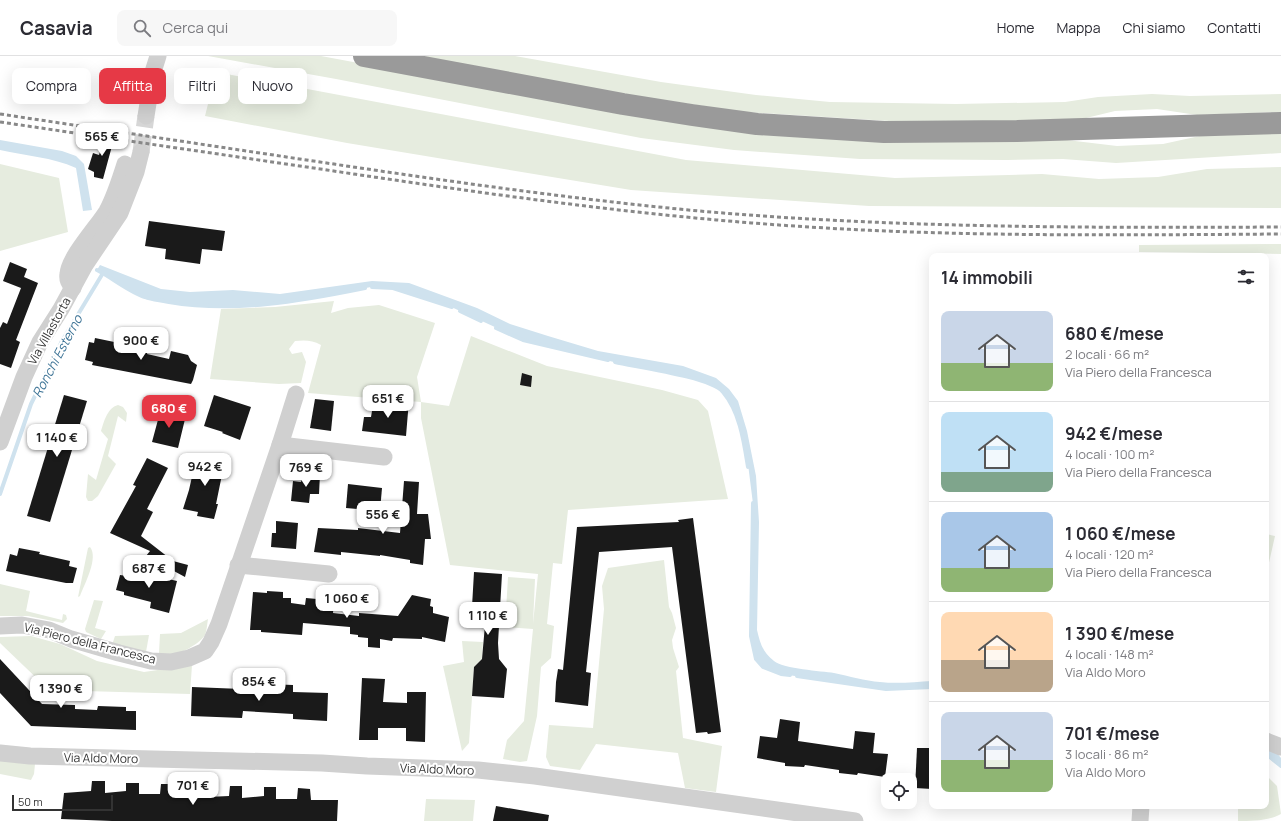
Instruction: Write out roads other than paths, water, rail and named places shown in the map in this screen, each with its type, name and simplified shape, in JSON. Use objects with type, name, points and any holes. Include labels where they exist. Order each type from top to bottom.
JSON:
[{"type":"highway","points":[[364,56],[692,116],[757,124],[892,132],[1017,131],[1281,123]]},
{"type":"street","points":[[146,116],[153,72],[158,56]]},
{"type":"street","name":"Via Villastorta","points":[[0,442],[24,377],[40,342],[61,310],[85,266],[120,213],[134,178],[141,152]]},
{"type":"street","name":"Via Villastorta","points":[[73,288],[68,280],[71,263],[107,211],[118,187],[125,164]]},
{"type":"street","name":"Via Piero della Francesca","points":[[0,626],[22,625],[48,630],[70,639],[151,661],[171,662],[190,658],[205,651],[219,624],[296,394]]},
{"type":"street","points":[[280,445],[384,457]]},
{"type":"street","points":[[238,565],[329,574]]},
{"type":"street","points":[[1269,742],[1281,747]]},
{"type":"street","name":"Via Aldo Moro","points":[[0,746],[7,754],[322,763],[478,770],[542,777],[855,821]]},
{"type":"street","points":[[1140,821],[1141,809]]},
{"type":"water","points":[[0,140],[62,151],[76,156],[84,164],[92,210],[83,211],[76,168],[58,161],[0,150]]},
{"type":"water","points":[[100,265],[161,289],[190,292],[233,290],[280,294],[372,281],[409,283],[477,308],[510,324],[548,336],[598,351],[683,366],[716,378],[729,389],[738,401],[747,431],[756,476],[759,522],[757,630],[765,651],[770,658],[779,664],[794,668],[834,673],[863,680],[880,682],[899,683],[929,681],[929,687],[886,689],[781,674],[763,667],[756,659],[751,636],[753,504],[748,464],[740,424],[732,405],[722,390],[701,380],[622,364],[523,340],[447,305],[393,288],[371,287],[315,298],[261,305],[216,306],[182,304],[144,297],[97,270]]},
{"type":"water","points":[[1269,749],[1276,752],[1281,758],[1281,766],[1269,756]]},
{"type":"waterway","points":[[97,270],[139,295],[169,302],[193,305],[243,306],[267,304],[365,288]]},
{"type":"waterway","name":"Ronchi Esterno","points":[[0,494],[31,404],[62,341],[103,273]]},
{"type":"waterway","points":[[372,287],[393,288],[452,307]]},
{"type":"waterway","points":[[460,311],[481,321]]},
{"type":"waterway","points":[[496,328],[523,340],[608,360]]},
{"type":"waterway","points":[[615,362],[689,377],[716,387],[723,392],[734,409],[743,438],[748,467]]},
{"type":"waterway","points":[[753,503],[751,636],[756,659],[763,667],[781,674],[790,675]]},
{"type":"waterway","points":[[797,676],[886,689],[929,687]]},
{"type":"waterway","points":[[1269,756],[1281,766]]},
{"type":"tunnel","points":[[141,152],[146,116]]},
{"type":"railway","points":[[0,114],[462,183],[604,201],[699,211],[772,217],[917,224],[1063,227],[1281,227]]},
{"type":"railway","points":[[0,122],[507,196],[627,211],[748,223],[868,230],[986,234],[1281,234]]}]
